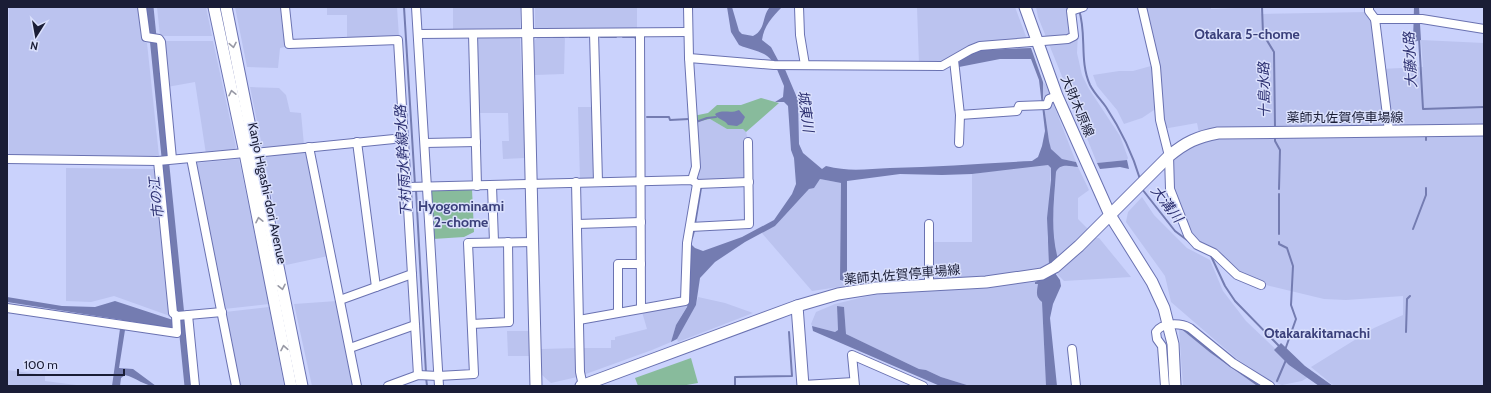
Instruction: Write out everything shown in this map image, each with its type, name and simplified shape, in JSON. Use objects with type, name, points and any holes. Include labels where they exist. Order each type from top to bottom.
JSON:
[{"type":"main road","name":"Kanjo Higashi-dori Avenue","points":[[214,7],[250,153],[302,386]]},
{"type":"main road","name":"Kanjo Higashi-dori Avenue","points":[[226,7],[291,386]]},
{"type":"main road","points":[[527,7],[536,386]]},
{"type":"main road","name":"大財木原線","points":[[1025,7],[1057,96],[1110,215],[1152,282],[1164,308],[1173,344],[1175,386]]},
{"type":"main road","name":"薬師丸佐賀停車場線","points":[[583,386],[797,306],[850,291],[993,281],[1042,274],[1063,260],[1169,156],[1183,145],[1198,137],[1218,133],[1484,130]]},
{"type":"main road","points":[[797,306],[803,385]]},
{"type":"street","points":[[142,7],[146,37],[148,39],[159,39],[161,42],[171,159]]},
{"type":"street","points":[[285,7],[289,44],[398,40],[408,187],[418,375]]},
{"type":"street","points":[[416,7],[425,143],[424,187],[436,376],[439,386]]},
{"type":"street","points":[[579,320],[685,301],[687,243],[696,167],[689,58],[688,7]]},
{"type":"street","points":[[799,7],[800,35],[805,65]]},
{"type":"street","points":[[689,58],[778,65],[942,66],[980,46],[1068,39],[1074,36],[1071,11],[1083,7]]},
{"type":"street","points":[[1142,7],[1156,67],[1160,120],[1169,156],[1170,189],[1188,235],[1197,245],[1214,253],[1237,275],[1261,285]]},
{"type":"street","points":[[1369,7],[1369,11],[1375,19],[1389,131]]},
{"type":"street","points":[[1375,19],[1422,20],[1484,29]]},
{"type":"street","points":[[418,34],[688,32]]},
{"type":"street","points":[[594,33],[598,182]]},
{"type":"street","points":[[640,33],[641,308]]},
{"type":"street","points":[[473,34],[478,186]]},
{"type":"street","points":[[954,60],[960,115],[959,143]]},
{"type":"street","points":[[960,115],[1017,111],[1019,106],[1047,105],[1050,99],[1057,96]]},
{"type":"street","points":[[7,159],[159,161],[404,138]]},
{"type":"street","points":[[357,142],[376,287]]},
{"type":"street","points":[[425,143],[476,142]]},
{"type":"street","points":[[690,227],[750,224],[748,142]]},
{"type":"street","points":[[309,147],[357,386]]},
{"type":"street","points":[[191,158],[236,386]]},
{"type":"street","points":[[7,308],[177,333],[177,316],[173,313],[159,161]]},
{"type":"street","points":[[408,187],[640,181],[749,182]]},
{"type":"street","points":[[576,182],[580,372],[583,386]]},
{"type":"street","points":[[492,186],[494,242]]},
{"type":"street","points":[[577,224],[641,222]]},
{"type":"street","points":[[929,224],[929,286]]},
{"type":"street","points":[[472,324],[509,322],[508,242]]},
{"type":"street","points":[[388,386],[418,375],[436,376],[474,374],[468,244],[533,242]]},
{"type":"street","points":[[618,312],[618,264],[641,264]]},
{"type":"street","points":[[340,300],[412,274]]},
{"type":"street","points":[[177,316],[222,312]]},
{"type":"street","points":[[187,315],[195,386]]},
{"type":"street","points":[[350,348],[415,325]]},
{"type":"street","points":[[1165,386],[1162,346],[1156,332],[1162,327],[1169,325],[1184,325],[1190,328],[1233,363],[1270,386]]},
{"type":"street","points":[[1072,349],[1076,386]]},
{"type":"street","points":[[803,385],[854,384],[852,355],[923,386]]},
{"type":"shaded area","points":[[9,7],[139,7],[144,42],[147,43],[159,156],[157,158],[11,156],[9,154]]},
{"type":"shaded area","points":[[157,7],[206,7],[212,36],[160,36]]},
{"type":"shaded area","points":[[235,7],[281,7],[285,47],[280,48],[278,68],[247,67]]},
{"type":"shaded area","points":[[327,7],[397,7],[399,37],[347,39],[347,15],[327,15]]},
{"type":"shaded area","points":[[453,7],[520,7],[520,28],[516,31],[453,31]]},
{"type":"shaded area","points":[[535,7],[637,7],[637,30],[538,31],[535,28]]},
{"type":"shaded area","points":[[727,7],[732,7],[739,31],[742,34],[753,36],[760,30],[770,7],[782,7],[769,22],[762,40],[771,47],[779,62],[773,62],[762,53],[739,45],[731,32]]},
{"type":"shaded area","points":[[917,7],[1015,7],[1027,39],[977,44],[940,65],[919,64]]},
{"type":"shaded area","points":[[1036,7],[1073,7],[1078,33],[1077,53],[1082,75],[1089,89],[1120,136],[1128,158],[1127,160],[1097,163],[1038,17]]},
{"type":"shaded area","points":[[1145,7],[1211,7],[1211,9],[1260,7],[1261,14],[1368,12],[1374,23],[1380,69],[1423,67],[1421,40],[1484,43],[1484,125],[1199,133],[1197,123],[1163,129],[1163,104],[1142,118],[1124,124],[1117,110],[1097,86],[1093,75],[1119,71],[1133,71],[1158,64]]},
{"type":"shaded area","points":[[1414,7],[1419,7],[1421,40],[1413,42]]},
{"type":"shaded area","points":[[477,36],[516,36],[520,38],[525,158],[503,159],[502,141],[509,141],[508,113],[478,113]]},
{"type":"shaded area","points":[[565,36],[564,74],[535,75],[535,40],[538,37]]},
{"type":"shaded area","points":[[163,41],[213,41],[236,147],[233,151],[206,154],[195,82],[167,87]]},
{"type":"shaded area","points":[[1031,48],[1043,82],[1043,99],[1051,149],[1062,159],[1076,162],[1078,167],[1062,166],[1056,172],[1053,227],[1058,259],[1049,265],[1047,218],[1051,168],[1048,165],[972,174],[900,174],[847,181],[847,282],[840,280],[841,183],[820,179],[814,188],[809,189],[775,226],[745,242],[715,262],[700,278],[696,305],[677,339],[671,342],[676,325],[687,307],[690,297],[690,243],[695,248],[703,251],[742,237],[774,220],[792,194],[796,184],[794,158],[791,150],[788,106],[784,102],[775,102],[783,97],[784,86],[776,67],[784,67],[798,100],[799,144],[803,153],[822,169],[826,166],[858,170],[1032,161],[1038,157],[1045,131],[1039,80],[1031,59],[1000,59],[959,67],[957,64],[969,53],[981,50]]},
{"type":"shaded area","points":[[1043,82],[1046,85],[1076,162],[1062,159],[1051,150],[1043,99]]},
{"type":"shaded area","points":[[250,87],[279,88],[286,95],[290,112],[301,113],[304,145],[266,149],[262,146]]},
{"type":"shaded area","points":[[578,107],[593,107],[596,179],[580,180]]},
{"type":"shaded area","points":[[739,110],[745,117],[742,123],[737,126],[728,125],[715,114],[721,112],[733,112]]},
{"type":"shaded area","points":[[710,119],[727,129],[743,129],[746,132],[748,140],[745,180],[698,181],[696,177],[699,174],[696,122]]},
{"type":"shaded area","points":[[1484,135],[1484,386],[1334,386],[1311,367],[1374,328],[1403,315],[1403,296],[1346,300],[1324,299],[1266,285],[1238,273],[1221,253],[1196,242],[1173,190],[1171,161],[1188,145],[1219,137]]},
{"type":"shaded area","points":[[304,151],[307,154],[328,256],[286,265],[264,157],[266,155]]},
{"type":"shaded area","points":[[239,159],[269,304],[224,309],[195,163]]},
{"type":"shaded area","points":[[1127,160],[1129,169],[1120,167],[1100,169],[1097,163]]},
{"type":"shaded area","points":[[1043,164],[1048,165],[1051,168],[1047,237],[1049,248],[1049,265],[1033,271],[993,277],[932,282],[932,242],[972,242],[972,174]]},
{"type":"shaded area","points":[[1062,165],[1078,167],[1089,190],[1078,198],[1078,219],[1088,229],[1058,259],[1053,241],[1053,215],[1056,172]]},
{"type":"shaded area","points":[[66,168],[154,169],[170,316],[114,296],[91,302],[66,301]]},
{"type":"shaded area","points":[[820,179],[841,183],[840,280],[845,286],[812,291],[761,232],[775,226]]},
{"type":"shaded area","points":[[1142,197],[1154,215],[1187,248],[1210,260],[1223,291],[1246,321],[1287,360],[1310,376],[1302,381],[1282,385],[1271,381],[1237,359],[1171,302],[1165,276],[1126,222],[1128,212]]},
{"type":"shaded area","points":[[1095,238],[1099,238],[1131,277],[1064,281],[1055,272]]},
{"type":"shaded area","points":[[1055,273],[1060,280],[1061,286],[1053,304],[1050,318],[1057,386],[1046,386],[1042,302],[1037,296],[1038,284],[1035,284],[1035,282]]},
{"type":"shaded area","points":[[1035,282],[1035,284],[1038,284],[1038,299],[1042,302],[1046,386],[970,386],[941,377],[926,370],[919,369],[846,334],[844,307],[837,306],[838,330],[835,332],[812,326],[811,324],[816,312],[835,304],[864,297],[886,293]]},
{"type":"shaded area","points":[[7,297],[62,306],[95,307],[115,301],[173,320],[175,329],[128,321],[126,323],[122,320],[7,302]]},
{"type":"shaded area","points":[[698,297],[725,303],[753,313],[678,342],[677,339],[680,331],[696,305]]},
{"type":"shaded area","points":[[337,301],[354,386],[312,386],[294,304]]},
{"type":"shaded area","points":[[689,303],[676,325],[671,342],[583,375],[582,348],[611,348],[611,340],[615,340],[615,337],[647,329],[642,312]]},
{"type":"shaded area","points":[[837,306],[844,307],[846,334],[919,369],[926,370],[941,377],[970,386],[940,386],[813,331],[812,326],[835,332],[838,330]]},
{"type":"shaded area","points":[[269,307],[284,386],[238,386],[225,312]]},
{"type":"shaded area","points":[[123,327],[125,330],[119,368],[133,369],[156,386],[148,385],[125,375],[121,378],[120,386],[112,386],[120,329]]},
{"type":"shaded area","points":[[1181,329],[1232,368],[1259,386],[1183,386],[1179,330]]},
{"type":"shaded area","points":[[507,331],[529,331],[530,356],[508,356]]},
{"type":"shaded area","points":[[1281,343],[1305,366],[1333,386],[1319,386],[1289,365],[1274,350]]},
{"type":"shaded area","points":[[577,348],[577,377],[551,383],[542,375],[541,349]]},
{"type":"shaded area","points":[[7,370],[45,375],[45,381],[84,386],[7,386]]},
{"type":"green space","points":[[761,98],[779,103],[746,132],[743,129],[727,129],[710,119],[696,122],[693,116],[708,113],[717,105],[741,105]]},
{"type":"green space","points":[[472,189],[474,232],[464,237],[433,239],[430,193],[432,190]]},
{"type":"green space","points":[[691,358],[698,383],[681,386],[638,386],[635,378]]},
{"type":"waterway","name":"市の江","points":[[150,7],[188,386]]},
{"type":"waterway","name":"下村雨水幹線水路","points":[[404,7],[415,185]]},
{"type":"waterway","name":"十島水路","points":[[1262,7],[1263,34],[1274,52],[1275,128]]},
{"type":"waterway","name":"大溝川","points":[[1079,10],[1083,28],[1085,67],[1090,85],[1117,124],[1130,150],[1140,179]]},
{"type":"waterway","points":[[538,37],[549,37]]},
{"type":"waterway","points":[[554,37],[563,37]]},
{"type":"waterway","points":[[570,37],[587,37]]},
{"type":"waterway","points":[[601,37],[616,37]]},
{"type":"waterway","points":[[623,37],[634,37],[637,39]]},
{"type":"waterway","name":"大藤水路","points":[[1419,38],[1423,109],[1484,107]]},
{"type":"waterway","points":[[647,117],[669,117],[670,120],[689,119]]},
{"type":"waterway","points":[[696,122],[707,118],[716,117]]},
{"type":"waterway","name":"十島水路","points":[[1275,136],[1275,141],[1280,150],[1279,189]]},
{"type":"waterway","points":[[695,224],[701,188]]},
{"type":"waterway","points":[[1413,229],[1426,195],[1426,188]]},
{"type":"waterway","name":"大溝川","points":[[1142,189],[1175,231],[1191,243]]},
{"type":"waterway","name":"下村雨水幹線水路","points":[[416,190],[426,373]]},
{"type":"waterway","name":"十島水路","points":[[1279,194],[1279,234]]},
{"type":"waterway","points":[[692,238],[694,231]]},
{"type":"waterway","name":"十島水路","points":[[1279,242],[1279,244],[1287,248],[1293,266],[1291,305],[1296,319],[1285,350]]},
{"type":"waterway","name":"大溝川","points":[[1211,256],[1225,286],[1235,301],[1280,347]]},
{"type":"waterway","points":[[1406,332],[1407,299],[1410,296]]},
{"type":"waterway","points":[[1184,330],[1211,352],[1259,386]]},
{"type":"waterway","points":[[735,386],[735,377],[792,376],[789,332]]},
{"type":"waterway","points":[[1277,381],[1286,360]]},
{"type":"waterway","name":"下村雨水幹線水路","points":[[426,377],[427,386]]},
{"type":"district","name":"Otakara 5-chome","points":[[1247,34]]},
{"type":"district","name":"Hyogominami 2-chome","points":[[461,214]]},
{"type":"district","name":"Otakarakitamachi","points":[[1317,333]]},
{"type":"water label","name":"城東川","points":[[806,111]]}]
